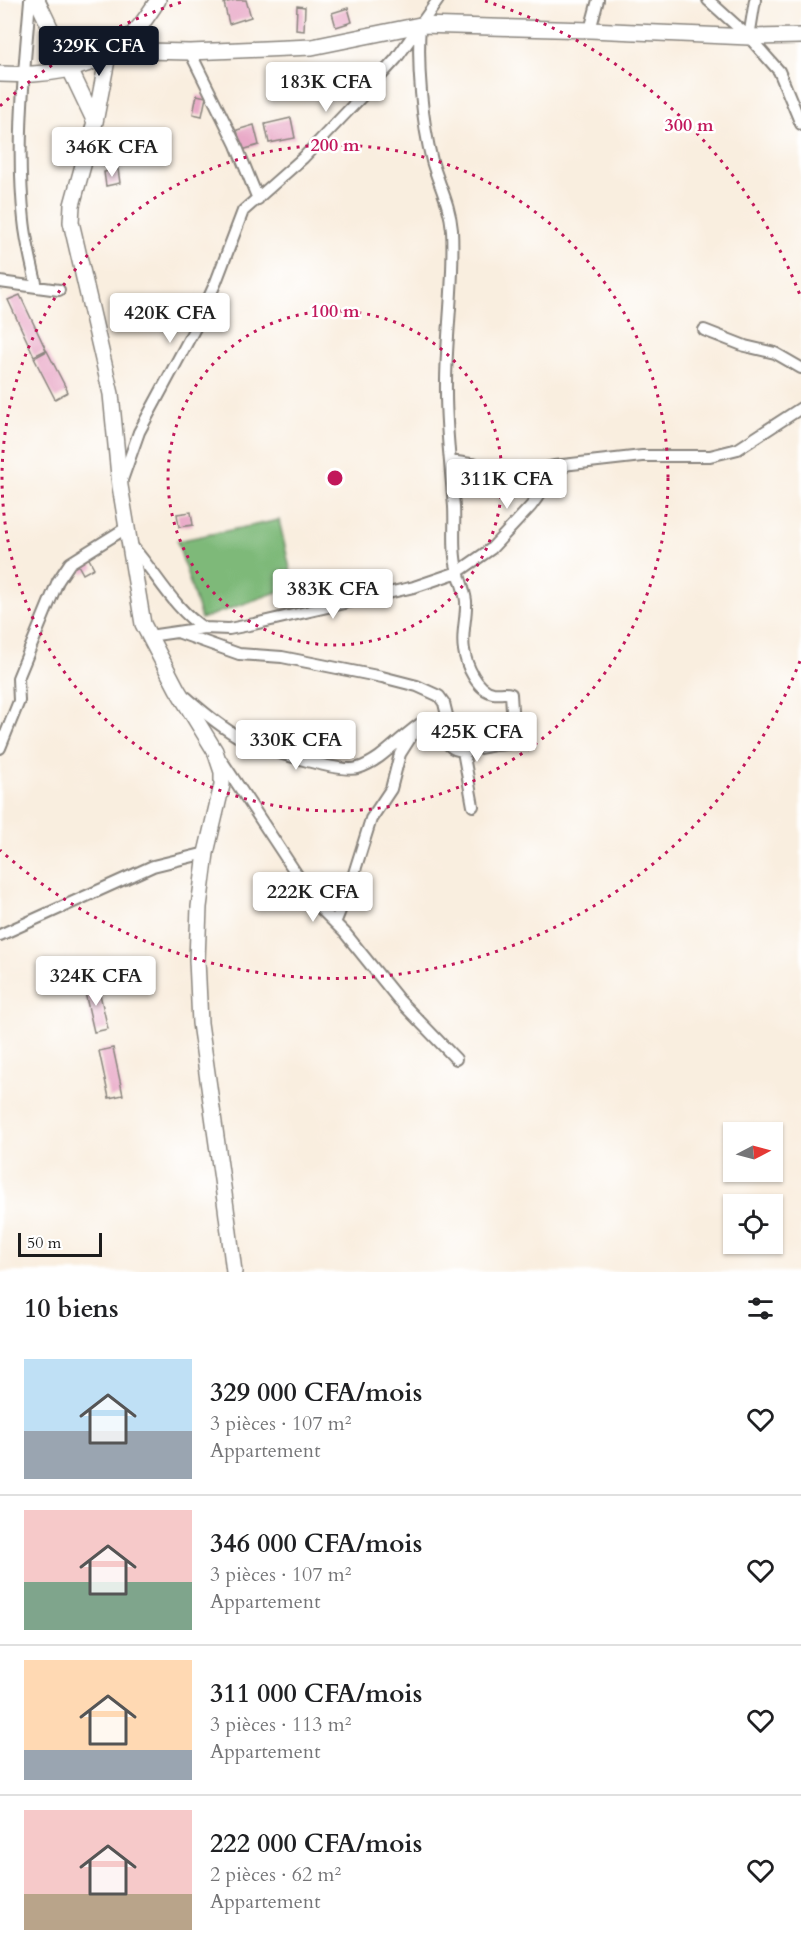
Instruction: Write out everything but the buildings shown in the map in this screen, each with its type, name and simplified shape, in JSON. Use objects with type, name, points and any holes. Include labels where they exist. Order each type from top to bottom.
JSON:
[{"type":"street","points":[[30,0],[21,123],[21,182],[27,244],[37,287]]},
{"type":"street","points":[[37,0],[95,122]]},
{"type":"street","points":[[158,0],[135,33],[108,55],[95,122],[72,205],[71,222],[111,394],[120,486],[143,624],[177,689],[215,751],[317,905],[345,933],[399,1000],[456,1059]]},
{"type":"street","points":[[120,486],[139,432],[195,328],[216,282],[243,211],[303,158],[365,93],[396,59],[438,0]]},
{"type":"street","points":[[590,30],[598,0]]},
{"type":"street","points":[[708,0],[749,37],[779,71],[801,124]]},
{"type":"street","points":[[749,37],[755,0]]},
{"type":"street","points":[[0,74],[24,74],[69,68],[108,55],[144,51],[190,52],[312,46],[420,26],[749,37],[801,36]]},
{"type":"street","points":[[177,689],[242,739],[294,756],[349,770],[379,757],[426,720],[432,720],[450,746],[459,751],[507,745],[514,742],[511,694],[486,690],[474,677],[464,650],[466,611],[465,597],[455,557],[446,394],[448,322],[453,274],[452,229],[450,210],[434,166],[429,142],[418,54],[420,26]]},
{"type":"street","points":[[190,52],[236,145],[258,199]]},
{"type":"street","points":[[0,282],[59,290]]},
{"type":"street","points":[[704,330],[745,346],[775,353],[801,368]]},
{"type":"street","points":[[450,461],[527,472],[642,456],[710,456],[738,449],[801,408]]},
{"type":"street","points":[[149,636],[254,624],[414,587],[458,572],[491,549],[531,506],[555,473],[567,465]]},
{"type":"street","points":[[127,535],[183,610],[204,628]]},
{"type":"street","points":[[0,748],[19,701],[18,678],[58,580],[70,562],[127,535]]},
{"type":"street","points":[[177,632],[239,654],[282,657],[382,676],[417,686],[439,696],[444,703],[459,751],[473,807]]},
{"type":"street","points":[[334,923],[350,886],[371,819],[391,789],[400,754],[419,724]]},
{"type":"street","points":[[215,751],[222,772],[222,785],[206,853],[199,907],[196,960],[200,1023],[234,1272]]},
{"type":"street","points":[[0,935],[153,866],[206,853]]},
{"type":"green space","points":[[279,520],[294,586],[201,619],[177,541]]}]
